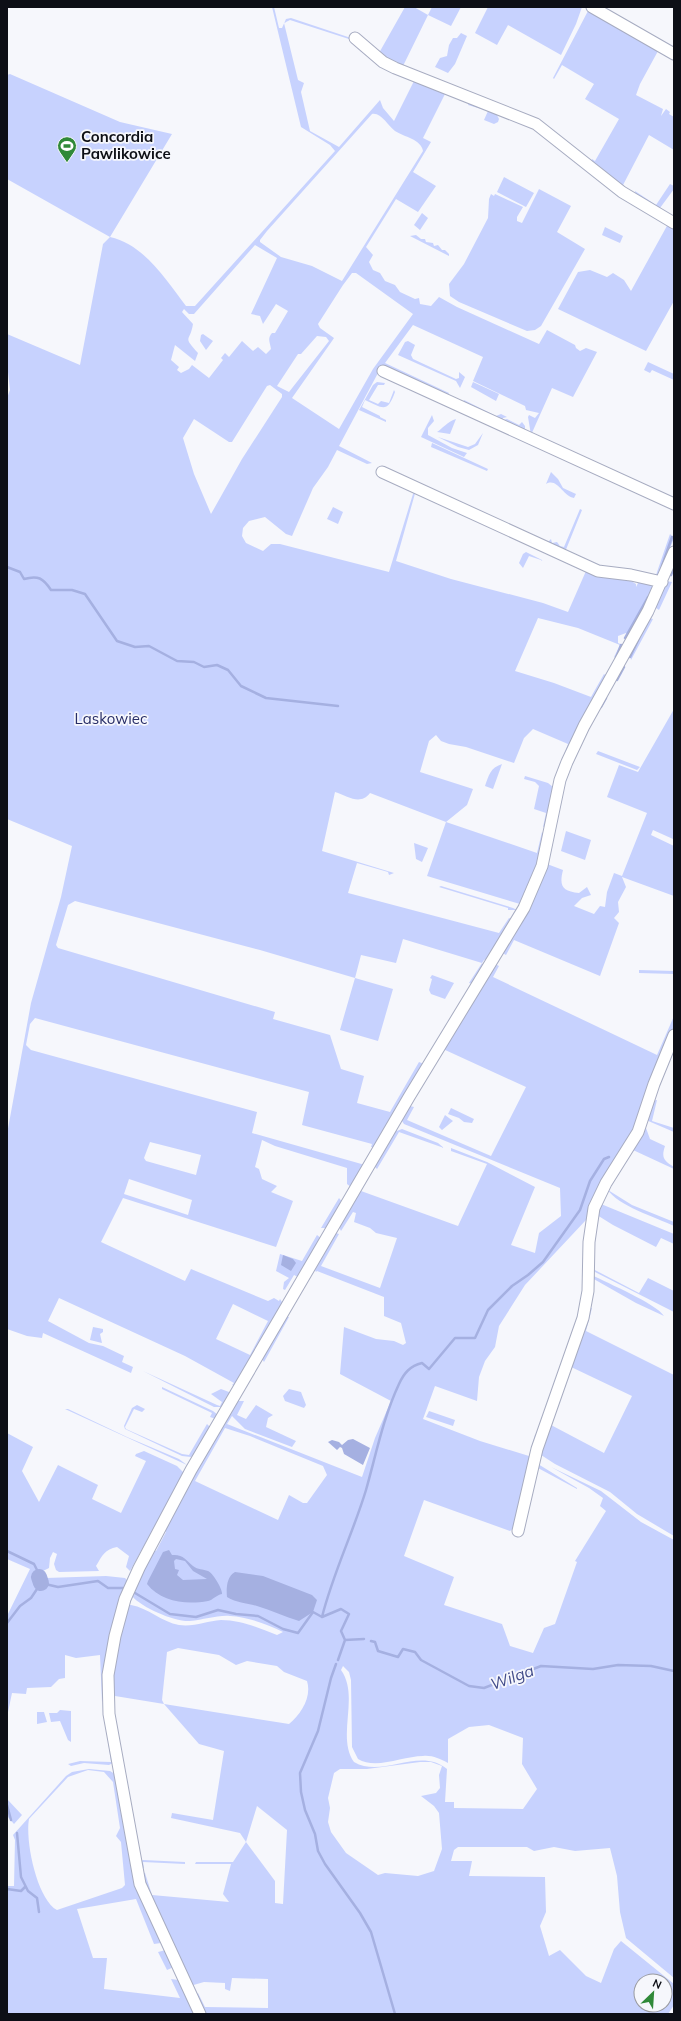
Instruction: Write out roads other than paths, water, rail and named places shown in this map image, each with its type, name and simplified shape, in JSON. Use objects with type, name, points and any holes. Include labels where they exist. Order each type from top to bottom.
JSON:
[{"type":"street","points":[[592,7],[674,54]]},
{"type":"street","points":[[355,38],[383,62],[395,68],[482,104],[536,124],[622,192],[674,223]]},
{"type":"street","points":[[383,371],[674,504]]},
{"type":"street","points":[[382,472],[598,571],[632,575],[662,582]]},
{"type":"street","points":[[200,2014],[147,1901],[137,1866],[109,1714],[108,1675],[115,1636],[125,1599],[139,1568],[191,1470],[409,1097],[524,908],[542,866],[560,780],[567,762],[584,726],[627,650],[662,582],[674,552]]},
{"type":"street","points":[[518,1531],[537,1449],[583,1318],[588,1291],[589,1242],[594,1208],[606,1183],[638,1132],[654,1084],[674,1035]]},
{"type":"waterway","points":[[662,566],[672,537]]},
{"type":"waterway","points":[[7,567],[20,572],[24,579],[33,577],[40,578],[51,590],[72,590],[85,594],[117,641],[135,647],[149,646],[177,661],[194,662],[204,667],[217,665],[228,670],[241,686],[266,698],[338,706]]},
{"type":"waterway","points":[[671,575],[674,567]]},
{"type":"waterway","points":[[625,638],[648,597]]},
{"type":"waterway","points":[[630,657],[639,638]]},
{"type":"waterway","points":[[616,658],[621,645]]},
{"type":"waterway","points":[[617,680],[624,667]]},
{"type":"waterway","points":[[601,707],[606,698]]},
{"type":"waterway","points":[[322,1617],[366,1490],[388,1410],[403,1376],[408,1370],[418,1364],[422,1363],[429,1369],[455,1338],[475,1338],[488,1310],[512,1286],[543,1262],[580,1210],[590,1181],[604,1159],[609,1157]]},
{"type":"waterway","name":"Wilga","points":[[7,1551],[34,1564],[37,1570]]},
{"type":"waterway","name":"Wilga","points":[[39,1577],[41,1583]]},
{"type":"waterway","name":"Wilga","points":[[7,1623],[20,1606],[31,1598],[41,1583],[58,1587],[98,1581],[108,1588],[123,1588]]},
{"type":"waterway","name":"Wilga","points":[[135,1593],[170,1614],[196,1617],[218,1610],[236,1614],[258,1616],[283,1629],[298,1633],[313,1612],[322,1617],[341,1609],[349,1614],[341,1631],[345,1640]]},
{"type":"waterway","name":"Wilga","points":[[345,1640],[364,1639]]},
{"type":"waterway","points":[[338,1660],[345,1640]]},
{"type":"waterway","name":"Wilga","points":[[371,1641],[375,1642],[378,1651],[398,1657],[403,1649],[415,1652],[421,1660],[469,1686],[484,1688],[541,1666],[593,1669],[618,1665],[651,1666],[674,1671]]},
{"type":"waterway","points":[[336,1664],[318,1731],[300,1773],[301,1792],[305,1810],[315,1834],[318,1851],[325,1864],[360,1913],[371,1932],[395,2014]]},
{"type":"waterway","points":[[7,1805],[11,1820]]},
{"type":"waterway","points":[[17,1833],[21,1877],[28,1891],[37,1898],[39,1912]]},
{"type":"waterway","points":[[7,1889],[21,1891],[25,1887]]},
{"type":"place","name":"Concordia Pawlikowice","points":[[67,163]]},
{"type":"park label","name":"Laskowiec","points":[[111,719]]}]
